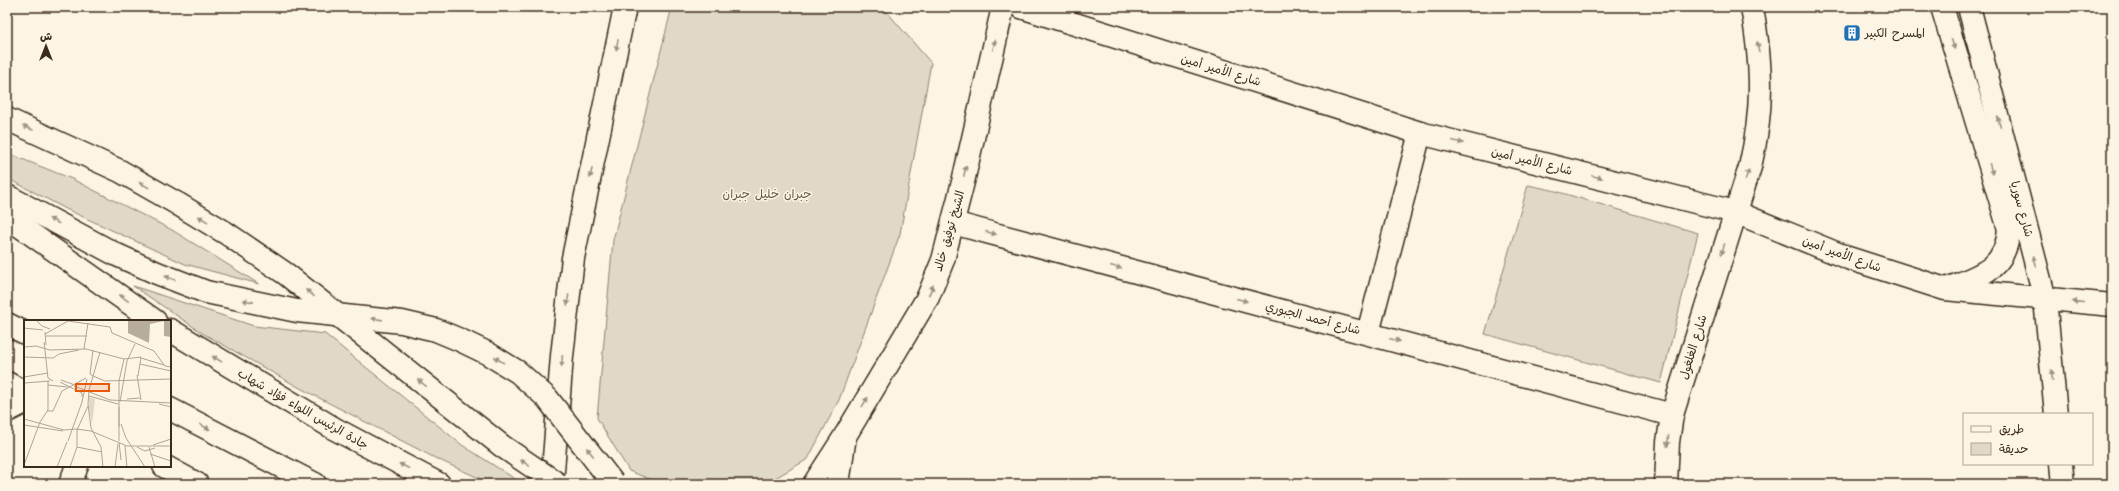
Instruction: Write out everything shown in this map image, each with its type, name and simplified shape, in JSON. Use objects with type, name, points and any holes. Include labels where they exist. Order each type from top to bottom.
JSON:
[{"type":"main road","points":[[552,484],[563,349],[573,258],[624,7]]},
{"type":"main road","name":"الشيخ توفيق خالد","points":[[814,484],[845,436],[928,297],[943,260],[1003,7]]},
{"type":"main road","name":"شارع الأمير أمين","points":[[1021,7],[1420,133],[1735,212],[1848,258],[1945,289],[2112,305]]},
{"type":"main road","name":"شارع الغلغول","points":[[1666,484],[1668,442],[1672,415],[1750,166],[1758,133],[1760,111],[1760,64],[1752,7]]},
{"type":"main road","name":"شارع سوريا","points":[[1942,7],[2009,229],[2006,250],[1996,264],[1982,274],[1945,289]]},
{"type":"main road","name":"شارع سوريا","points":[[1969,7],[2045,299],[2056,413]]},
{"type":"main road","points":[[7,119],[120,171],[226,233],[286,274],[502,446],[558,484]]},
{"type":"main road","points":[[1368,333],[1420,133]]},
{"type":"main road","points":[[7,196],[117,255],[158,274],[206,292],[297,310],[402,322],[436,330],[460,340],[487,353],[518,372],[547,398],[613,484]]},
{"type":"main road","points":[[7,217],[155,320]]},
{"type":"main road","name":"شارع أحمد الجبوري","points":[[953,223],[1672,415]]},
{"type":"main road","points":[[7,324],[24,332]]},
{"type":"main road","name":"جادة الرئيس اللواء فؤاد شهاب","points":[[171,331],[335,429],[439,484]]},
{"type":"main road","points":[[7,383],[24,392]]},
{"type":"main road","points":[[7,411],[24,402]]},
{"type":"main road","points":[[171,410],[315,484]]},
{"type":"main road","points":[[838,484],[845,436]]},
{"type":"main road","points":[[845,436],[854,484]]},
{"type":"main road","points":[[2061,465],[2063,484]]},
{"type":"main road","points":[[70,484],[76,467]]},
{"type":"main road","points":[[166,467],[197,484]]},
{"type":"green space","name":"جبران خليل جبران","points":[[672,7],[869,7],[887,12],[931,63],[900,234],[839,400],[808,459],[765,484],[662,484],[629,471],[597,418],[613,240]]},
{"type":"green space","points":[[7,153],[72,179],[172,230],[259,284],[185,264],[66,209],[7,178]]},
{"type":"green space","points":[[1528,185],[1552,190],[1698,233],[1661,383],[1485,334]]},
{"type":"green space","points":[[133,286],[254,326],[325,334],[462,445],[523,484],[492,484],[435,458],[300,388],[204,334]]},
{"type":"place","name":"المسرح الكبير","points":[[1852,33]]}]
